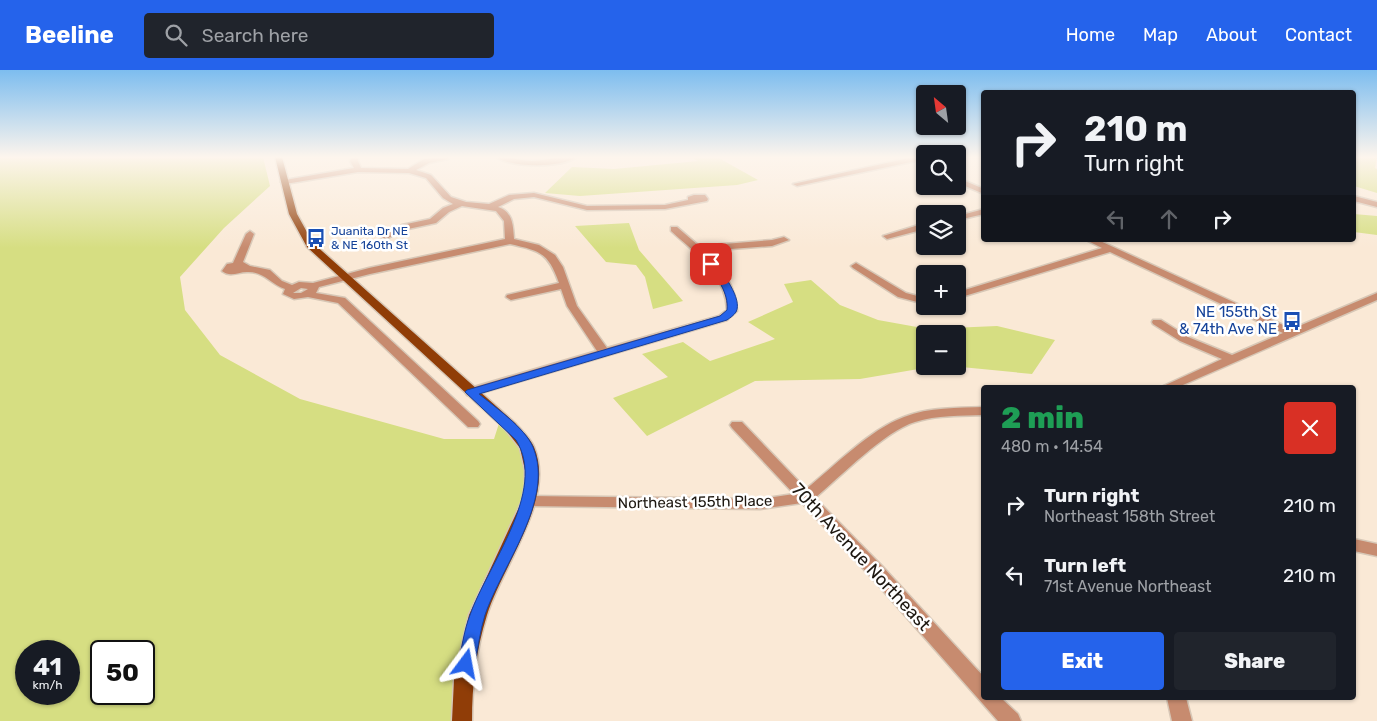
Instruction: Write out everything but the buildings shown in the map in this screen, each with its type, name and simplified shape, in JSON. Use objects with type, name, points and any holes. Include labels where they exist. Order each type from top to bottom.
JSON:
[{"type":"main road","points":[[286,187],[293,214],[302,235],[344,278],[510,426],[527,447],[532,470],[529,501],[478,615],[463,680],[462,721]]},
{"type":"street","points":[[439,187],[446,197],[461,204],[490,207],[504,214],[508,220],[510,241]]},
{"type":"street","points":[[490,207],[512,197],[534,195],[587,208],[665,207],[694,201]]},
{"type":"street","points":[[1356,199],[1377,205]]},
{"type":"street","points":[[385,236],[405,227],[433,221],[446,210],[461,204]]},
{"type":"street","points":[[966,216],[981,212]]},
{"type":"street","points":[[887,236],[916,228]]},
{"type":"street","points":[[471,392],[723,318],[732,311],[733,302],[723,279],[696,249],[674,229]]},
{"type":"street","points":[[250,234],[238,260],[242,266],[267,272],[278,284],[292,288],[303,285],[310,290],[341,300],[473,424]]},
{"type":"street","points":[[696,249],[772,244],[784,240]]},
{"type":"street","points":[[310,290],[344,278],[510,241],[536,247],[546,252],[558,267],[572,306],[605,354]]},
{"type":"street","points":[[1095,242],[1292,333]]},
{"type":"street","points":[[966,293],[1110,249]]},
{"type":"street","points":[[856,266],[902,294],[916,298]]},
{"type":"street","points":[[511,297],[563,284]]},
{"type":"street","points":[[1172,385],[1374,300]]},
{"type":"street","points":[[1158,322],[1181,340],[1208,347],[1231,359]]},
{"type":"street","points":[[806,497],[887,430],[910,419],[937,413],[981,411]]},
{"type":"street","name":"70th Avenue Northeast","points":[[737,425],[877,572],[981,688]]},
{"type":"street","name":"Northeast 155th Place","points":[[529,501],[760,504],[806,497]]},
{"type":"street","points":[[1356,545],[1377,550]]},
{"type":"street","points":[[991,700],[1011,721]]},
{"type":"street","points":[[1178,700],[1182,721]]},
{"type":"green space","points":[[0,187],[268,187],[224,228],[180,277],[185,310],[220,355],[300,399],[444,439],[494,439],[502,414],[526,435],[538,463],[529,501],[478,615],[470,721],[0,721]]},
{"type":"green space","points":[[551,187],[703,187],[580,196],[545,193]]},
{"type":"green space","points":[[1359,187],[1377,187],[1377,193]]},
{"type":"green space","points":[[1356,214],[1377,216],[1377,235],[1356,232]]},
{"type":"green space","points":[[629,223],[639,250],[683,301],[653,309],[645,277],[636,265],[606,262],[575,226]]},
{"type":"green space","points":[[811,280],[840,305],[878,320],[916,327],[916,369],[860,379],[755,381],[647,436],[613,398],[668,377],[642,354],[683,342],[710,361],[775,339],[748,322],[793,302],[784,284]]},
{"type":"green space","points":[[997,326],[1055,340],[1032,374],[966,367],[966,327]]},
{"type":"place","name":"Juanita Dr NE & NE 160th St","points":[[316,238]]},
{"type":"place","name":"NE 155th St & 74th Ave NE","points":[[1292,321]]},
{"type":"route","points":[[466,664],[478,615],[529,501],[532,485],[530,457],[521,437],[471,392],[723,318],[732,311],[733,302],[723,279],[711,264]]}]
